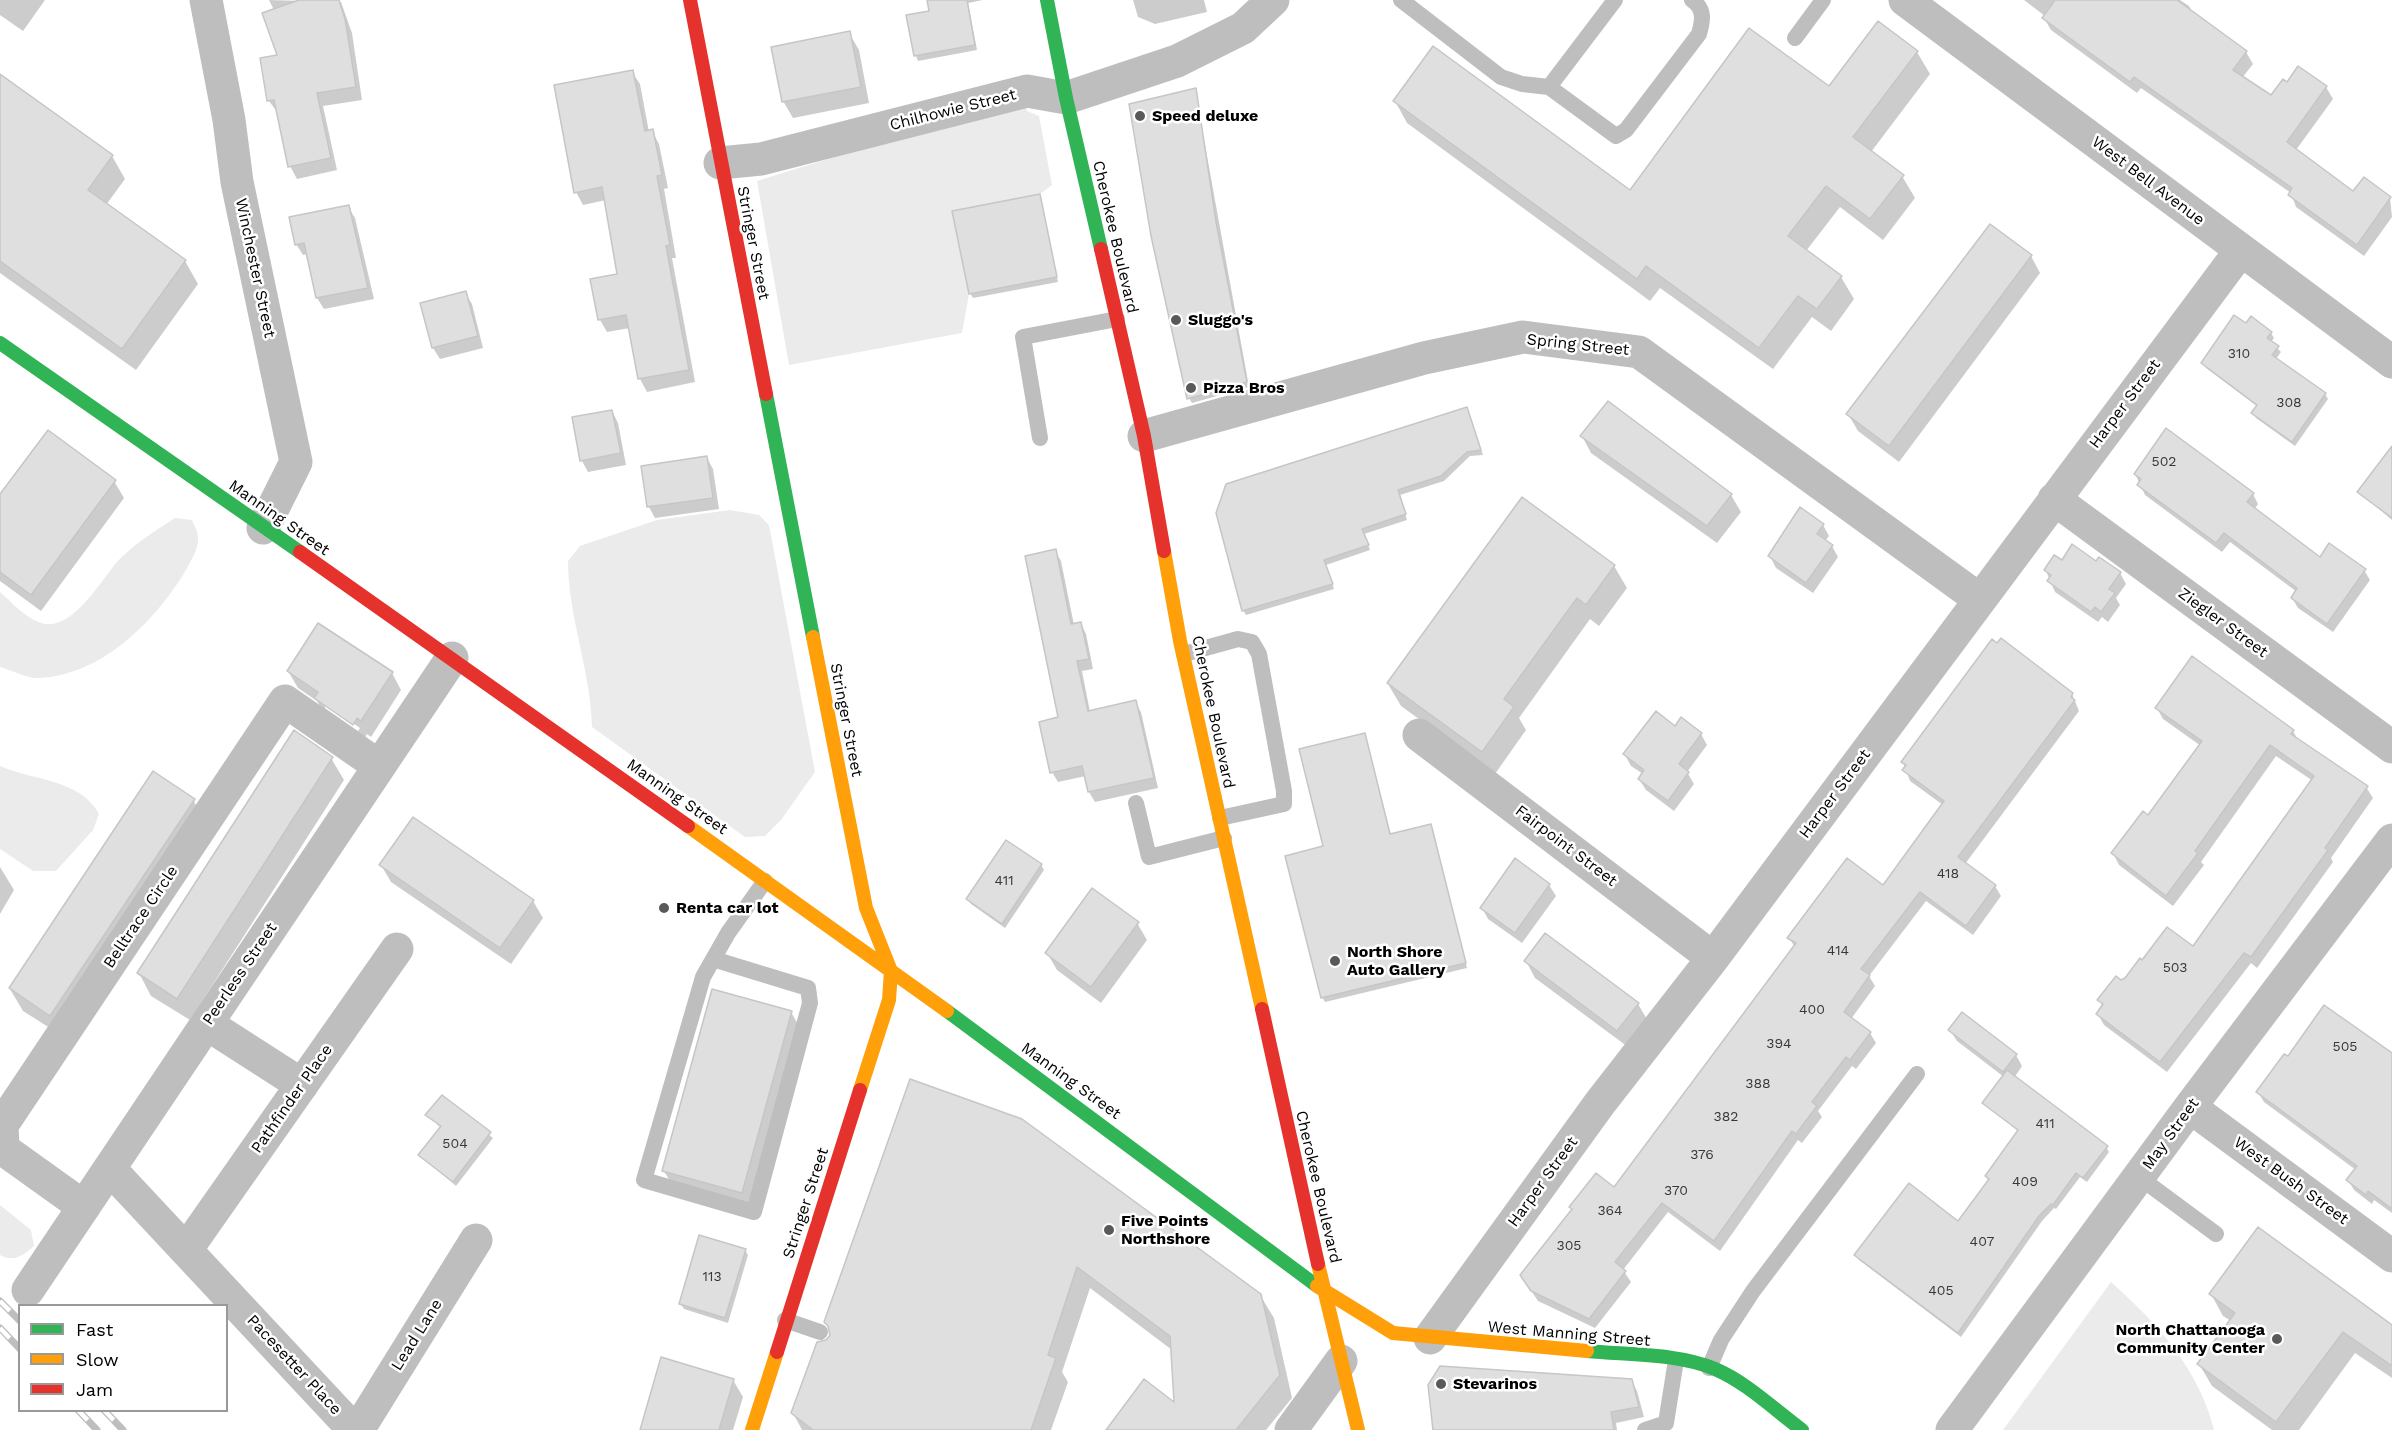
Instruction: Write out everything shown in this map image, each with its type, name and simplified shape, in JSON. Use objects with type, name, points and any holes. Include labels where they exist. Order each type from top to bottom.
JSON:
[{"type":"street","name":"Winchester Street","points":[[206,0],[229,120],[237,182],[296,462],[263,528]]},
{"type":"street","name":"Stringer Street","points":[[690,0],[866,908],[891,971],[889,1000],[785,1320],[757,1427]]},
{"type":"street","name":"Cherokee Boulevard","points":[[1047,0],[1066,98],[1144,436],[1184,654],[1224,838],[1358,1430]]},
{"type":"street","points":[[1066,98],[1177,61],[1243,28],[1273,0]]},
{"type":"street","name":"West Bell Avenue","points":[[1905,0],[2392,362]]},
{"type":"street","name":"Chilhowie Street","points":[[720,163],[761,159],[1027,90],[1066,98]]},
{"type":"street","name":"Harper Street","points":[[1430,1338],[1599,1103],[1713,958],[2241,250]]},
{"type":"street","name":"Spring Street","points":[[1144,436],[1424,358],[1523,337],[1639,352],[1979,599]]},
{"type":"street","name":"Manning Street","points":[[0,343],[452,658],[891,971],[1066,1097],[1325,1292]]},
{"type":"street","name":"Ziegler Street","points":[[2054,499],[2392,747]]},
{"type":"street","name":"Peerless Street","points":[[28,1290],[452,658]]},
{"type":"street","name":"Belltrace Circle","points":[[84,1207],[3,1149],[2,1125],[285,701],[379,766]]},
{"type":"street","name":"Fairpoint Street","points":[[1419,735],[1713,958]]},
{"type":"street","name":"May Street","points":[[1952,1430],[2190,1107],[2392,840]]},
{"type":"street","name":"Pathfinder Place","points":[[186,1250],[398,949]]},
{"type":"street","points":[[207,1024],[302,1085]]},
{"type":"street","name":"West Bush Street","points":[[2190,1107],[2392,1256]]},
{"type":"street","name":"Pacesetter Place","points":[[110,1169],[356,1430]]},
{"type":"street","name":"Lead Lane","points":[[356,1430],[476,1240]]},
{"type":"street","name":"West Manning Street","points":[[1325,1292],[1393,1333],[1676,1360],[1709,1368],[1749,1390],[1802,1430]]},
{"type":"street","points":[[1291,1430],[1341,1361]]},
{"type":"lane","points":[[1401,0],[1502,77],[1522,84],[1549,87],[1616,136],[1626,130],[1699,34],[1703,16],[1699,5],[1692,0]]},
{"type":"lane","points":[[1549,87],[1615,0]]},
{"type":"lane","points":[[1795,38],[1823,0]]},
{"type":"lane","points":[[1040,438],[1023,337],[1117,319]]},
{"type":"lane","points":[[1184,654],[1238,639],[1252,642],[1259,654],[1284,791],[1284,804],[1220,818]]},
{"type":"lane","points":[[1136,803],[1149,857],[1224,838]]},
{"type":"lane","points":[[713,959],[808,988],[810,1003],[754,1212],[644,1180],[703,977],[713,959],[765,881]]},
{"type":"lane","points":[[1709,1368],[1721,1340],[1753,1291],[1917,1074]]},
{"type":"lane","points":[[2139,1177],[2216,1234]]},
{"type":"lane","points":[[785,1320],[820,1332]]},
{"type":"lane","points":[[1645,1430],[1666,1423],[1676,1360]]},
{"type":"shaded area","points":[[1025,98],[1027,111],[1039,116],[1052,185],[1040,194],[953,212],[969,294],[962,333],[789,365],[757,181]]},
{"type":"shaded area","points":[[730,510],[759,515],[769,525],[815,772],[781,820],[765,836],[745,837],[592,727],[588,685],[569,582],[568,561],[580,546],[657,520]]},
{"type":"shaded area","points":[[175,518],[192,520],[198,535],[191,562],[156,611],[123,644],[83,668],[62,675],[35,678],[0,667],[0,592],[35,621],[52,624],[63,620],[84,604],[122,556]]},
{"type":"shaded area","points":[[0,766],[69,787],[91,803],[99,814],[93,830],[56,871],[33,871],[0,849]]},
{"type":"shaded area","points":[[0,1205],[31,1230],[34,1246],[18,1257],[10,1258],[0,1255]]},
{"type":"shaded area","points":[[2111,1282],[2174,1348],[2198,1387],[2214,1430],[2003,1430]]},
{"type":"building","points":[[299,0],[339,0],[345,19],[356,87],[317,93],[331,158],[288,167],[274,100],[267,101],[260,58],[277,55],[262,13]]},
{"type":"building","points":[[927,0],[967,0],[975,45],[914,56],[906,15],[929,11]]},
{"type":"building","points":[[2055,0],[2177,0],[2247,51],[2233,70],[2271,95],[2283,79],[2287,82],[2298,66],[2327,86],[2287,142],[2353,191],[2364,177],[2391,197],[2357,245],[2288,195],[2292,188],[2134,77],[2130,82],[2042,18]]},
{"type":"building","points":[[1878,21],[1918,51],[1853,137],[1904,175],[1870,219],[1826,186],[1788,236],[1842,276],[1817,309],[1798,296],[1759,348],[1646,266],[1637,279],[1393,101],[1433,46],[1630,190],[1749,28],[1829,86]]},
{"type":"building","points":[[850,31],[861,87],[782,102],[771,47]]},
{"type":"building","points":[[633,70],[645,131],[653,129],[662,175],[657,176],[670,245],[666,246],[689,370],[638,379],[626,315],[598,320],[590,279],[617,274],[602,187],[574,193],[554,85]]},
{"type":"building","points":[[0,74],[113,155],[88,190],[186,260],[122,349],[0,261]]},
{"type":"building","points":[[1196,88],[1216,222],[1247,382],[1187,399],[1151,236],[1129,104]]},
{"type":"building","points":[[1040,194],[1057,277],[969,294],[952,211]]},
{"type":"building","points":[[349,205],[368,288],[316,298],[304,243],[295,245],[289,217]]},
{"type":"building","points":[[1990,224],[2032,255],[1889,446],[1846,414]]},
{"type":"building","points":[[466,291],[478,336],[432,348],[420,303]]},
{"type":"building","points":[[2234,315],[2246,323],[2251,316],[2272,332],[2267,338],[2279,346],[2272,355],[2326,393],[2292,442],[2251,413],[2257,405],[2201,363]]},
{"type":"building","points":[[1608,401],[1732,494],[1707,526],[1580,436]]},
{"type":"building","points":[[1467,407],[1481,450],[1467,452],[1441,476],[1398,490],[1406,514],[1362,529],[1369,545],[1324,560],[1333,584],[1242,611],[1216,513],[1226,484]]},
{"type":"building","points":[[612,410],[621,453],[580,461],[572,417]]},
{"type":"building","points":[[2166,428],[2254,493],[2247,502],[2320,557],[2329,543],[2366,569],[2327,624],[2291,598],[2297,588],[2224,533],[2216,543],[2137,485],[2141,479],[2134,474]]},
{"type":"building","points":[[48,430],[116,480],[31,595],[0,572],[0,494]]},
{"type":"building","points":[[2392,446],[2392,518],[2357,492]]},
{"type":"building","points":[[707,456],[713,498],[647,507],[641,466]]},
{"type":"building","points":[[1522,497],[1615,565],[1586,605],[1577,598],[1504,699],[1514,707],[1482,752],[1387,683]]},
{"type":"building","points":[[1800,507],[1824,524],[1817,534],[1833,545],[1806,583],[1768,556]]},
{"type":"building","points":[[2072,544],[2096,561],[2099,557],[2121,572],[2109,589],[2115,593],[2101,612],[2095,607],[2091,612],[2047,581],[2051,575],[2044,570],[2054,555],[2062,560]]},
{"type":"building","points":[[1056,549],[1071,624],[1081,622],[1089,659],[1077,661],[1088,711],[1136,700],[1154,778],[1088,792],[1082,766],[1050,773],[1039,722],[1058,717],[1025,556]]},
{"type":"building","points":[[318,623],[393,672],[361,721],[357,718],[353,725],[314,698],[318,692],[287,671]]},
{"type":"building","points":[[2001,638],[2073,693],[2071,697],[2075,700],[1958,857],[1996,885],[1966,926],[1920,892],[1861,969],[1870,975],[1844,1012],[1871,1032],[1850,1060],[1846,1057],[1812,1102],[1817,1106],[1796,1134],[1792,1131],[1714,1241],[1662,1203],[1615,1262],[1626,1271],[1589,1319],[1531,1291],[1520,1275],[1572,1209],[1569,1207],[1596,1173],[1614,1187],[1796,943],[1787,938],[1847,858],[1883,885],[1944,801],[1902,770],[1906,765],[1901,762],[1992,639],[1997,643]]},
{"type":"building","points":[[2192,656],[2294,730],[2291,734],[2368,786],[2325,848],[2328,850],[2251,957],[2244,953],[2160,1062],[2096,1014],[2103,1004],[2097,1000],[2116,976],[2121,980],[2125,978],[2167,927],[2193,946],[2314,776],[2270,745],[2195,851],[2198,853],[2166,896],[2111,853],[2143,811],[2148,815],[2202,741],[2155,708]]},
{"type":"building","points":[[1656,711],[1675,726],[1681,717],[1702,733],[1679,764],[1689,772],[1668,801],[1638,779],[1644,770],[1623,754]]},
{"type":"building","points":[[294,730],[333,757],[177,999],[137,973]]},
{"type":"building","points":[[1365,733],[1390,834],[1431,824],[1466,963],[1321,998],[1285,856],[1323,846],[1299,749]]},
{"type":"building","points":[[153,771],[195,799],[50,1016],[9,988]]},
{"type":"building","points":[[413,817],[534,900],[500,948],[379,865]]},
{"type":"building","points":[[1006,840],[1042,864],[1002,924],[966,899]]},
{"type":"building","points":[[1515,858],[1550,884],[1515,933],[1480,908]]},
{"type":"building","points":[[1092,888],[1139,922],[1091,987],[1045,953]]},
{"type":"building","points":[[1545,933],[1639,1003],[1617,1031],[1524,961]]},
{"type":"building","points":[[712,989],[792,1011],[742,1193],[662,1171]]},
{"type":"building","points":[[2324,1005],[2392,1053],[2392,1209],[2368,1191],[2366,1195],[2346,1180],[2357,1166],[2256,1092],[2284,1054],[2288,1056]]},
{"type":"building","points":[[1962,1012],[2017,1054],[2003,1072],[1948,1030]]},
{"type":"building","points":[[2007,1070],[2108,1146],[2083,1178],[2076,1173],[2053,1205],[2051,1204],[2039,1216],[1958,1333],[1854,1255],[1909,1183],[1958,1221],[1989,1179],[1985,1176],[2018,1130],[1982,1103]]},
{"type":"building","points":[[910,1079],[1022,1119],[1261,1294],[1280,1375],[1236,1430],[1106,1430],[1144,1379],[1174,1402],[1170,1336],[1077,1267],[1048,1355],[1056,1358],[1031,1430],[813,1430],[791,1413],[817,1342],[826,1340],[830,1335],[828,1326],[824,1322]]},
{"type":"building","points":[[442,1095],[491,1132],[453,1182],[418,1155],[441,1126],[425,1115]]},
{"type":"building","name":"North Chattanooga Community Center","points":[[2258,1227],[2392,1325],[2392,1366],[2343,1332],[2276,1422],[2197,1364],[2235,1313],[2209,1294]]},
{"type":"building","points":[[699,1235],[746,1249],[725,1318],[679,1304]]},
{"type":"building","points":[[661,1357],[734,1379],[719,1430],[640,1430]]},
{"type":"building","points":[[1440,1366],[1632,1379],[1639,1407],[1611,1412],[1614,1430],[1433,1430],[1428,1385]]},
{"type":"railway","points":[[0,1301],[18,1319]]},
{"type":"railway","points":[[0,1328],[18,1347]]},
{"type":"railway","points":[[80,1412],[97,1430]]},
{"type":"railway","points":[[106,1412],[123,1430]]},
{"type":"traffic: fast","points":[[1047,0],[1066,98],[1101,249]]},
{"type":"traffic: fast","points":[[0,343],[300,552]]},
{"type":"traffic: fast","points":[[766,394],[813,637]]},
{"type":"traffic: fast","points":[[947,1011],[1317,1286]]},
{"type":"traffic: fast","points":[[1587,1351],[1668,1357],[1715,1369],[1749,1389],[1802,1430]]},
{"type":"traffic: slow","points":[[1164,551],[1180,641],[1262,1009]]},
{"type":"traffic: slow","points":[[813,637],[866,908],[891,971],[889,1000],[860,1090]]},
{"type":"traffic: slow","points":[[688,826],[947,1011]]},
{"type":"traffic: slow","points":[[1318,1264],[1358,1430]]},
{"type":"traffic: slow","points":[[1317,1286],[1393,1333],[1587,1351]]},
{"type":"traffic: slow","points":[[752,1430],[777,1352]]},
{"type":"traffic: jam","points":[[690,0],[766,394]]},
{"type":"traffic: jam","points":[[1101,249],[1144,436],[1164,551]]},
{"type":"traffic: jam","points":[[300,552],[688,826]]},
{"type":"traffic: jam","points":[[1262,1009],[1318,1264]]},
{"type":"traffic: jam","points":[[777,1352],[860,1090]]},
{"type":"place","name":"Speed deluxe","points":[[1140,116]]},
{"type":"place","name":"Sluggo's","points":[[1176,320]]},
{"type":"place","name":"Pizza Bros","points":[[1191,388]]},
{"type":"place","name":"Renta car lot","points":[[664,908]]},
{"type":"place","name":"North Shore Auto Gallery","points":[[1335,961]]},
{"type":"place","name":"Five Points Northshore","points":[[1109,1230]]},
{"type":"place","name":"North Chattanooga Community Center","points":[[2277,1339]]},
{"type":"place","name":"Stevarinos","points":[[1441,1384]]}]
